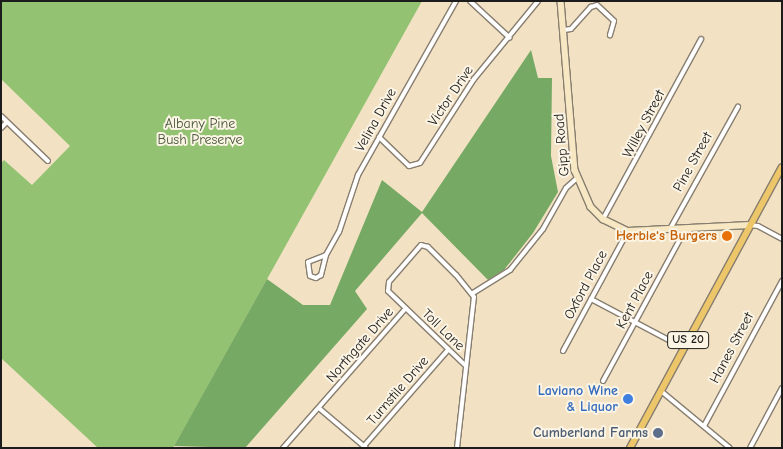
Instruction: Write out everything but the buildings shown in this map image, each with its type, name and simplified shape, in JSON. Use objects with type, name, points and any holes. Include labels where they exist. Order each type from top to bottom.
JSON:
[{"type":"main road","name":"US 20","points":[[630,448],[782,167]]},
{"type":"street","name":"Velina Drive","points":[[326,255],[308,262],[310,276],[316,278],[321,275],[326,255],[339,232],[358,175],[456,1]]},
{"type":"street","points":[[470,1],[510,38]]},
{"type":"street","name":"Victor Drive","points":[[379,137],[409,166],[418,165],[474,79],[510,38],[538,1]]},
{"type":"street","name":"Gipp Road","points":[[561,1],[576,179],[586,201],[603,219],[628,230],[750,225]]},
{"type":"street","points":[[564,30],[571,29],[591,7],[597,5],[614,21],[610,35]]},
{"type":"street","name":"Willey Street","points":[[603,219],[701,39]]},
{"type":"street","name":"Pine Street","points":[[670,229],[738,107]]},
{"type":"street","points":[[1,116],[48,161]]},
{"type":"street","points":[[1,128],[7,122]]},
{"type":"street","points":[[458,448],[473,293],[510,270],[543,229],[566,188],[576,179]]},
{"type":"street","points":[[750,225],[758,226],[782,239]]},
{"type":"street","name":"Kent Place","points":[[603,381],[686,228]]},
{"type":"street","name":"Oxford Place","points":[[563,351],[628,230]]},
{"type":"street","name":"Northgate Drive","points":[[283,448],[320,409],[405,309],[389,294],[388,285],[422,246],[428,247],[473,293]]},
{"type":"street","name":"Hanes Street","points":[[704,426],[782,281]]},
{"type":"street","points":[[591,299],[684,348]]},
{"type":"street","name":"Toll Lane","points":[[405,309],[466,366]]},
{"type":"street","name":"Turnstile Drive","points":[[365,447],[448,350]]},
{"type":"street","points":[[750,448],[782,388]]},
{"type":"street","points":[[660,391],[730,448]]},
{"type":"street","points":[[320,409],[365,447]]},
{"type":"green space","name":"Albany Pine Bush Preserve","points":[[1,1],[422,1],[173,448],[98,448],[1,358],[1,163],[4,160],[32,185],[70,146],[1,79]]},
{"type":"green space","points":[[531,50],[538,78],[552,78],[551,156],[558,192],[533,233],[504,270],[488,280],[422,213],[355,291],[367,309],[245,448],[174,446],[267,279],[303,305],[330,305],[382,180],[422,212]]},
{"type":"place","name":"Herbie's Burgers","points":[[727,236]]},
{"type":"place","name":"Laviano Wine & Liquor","points":[[628,399]]},
{"type":"place","name":"Cumberland Farms","points":[[658,433]]}]
